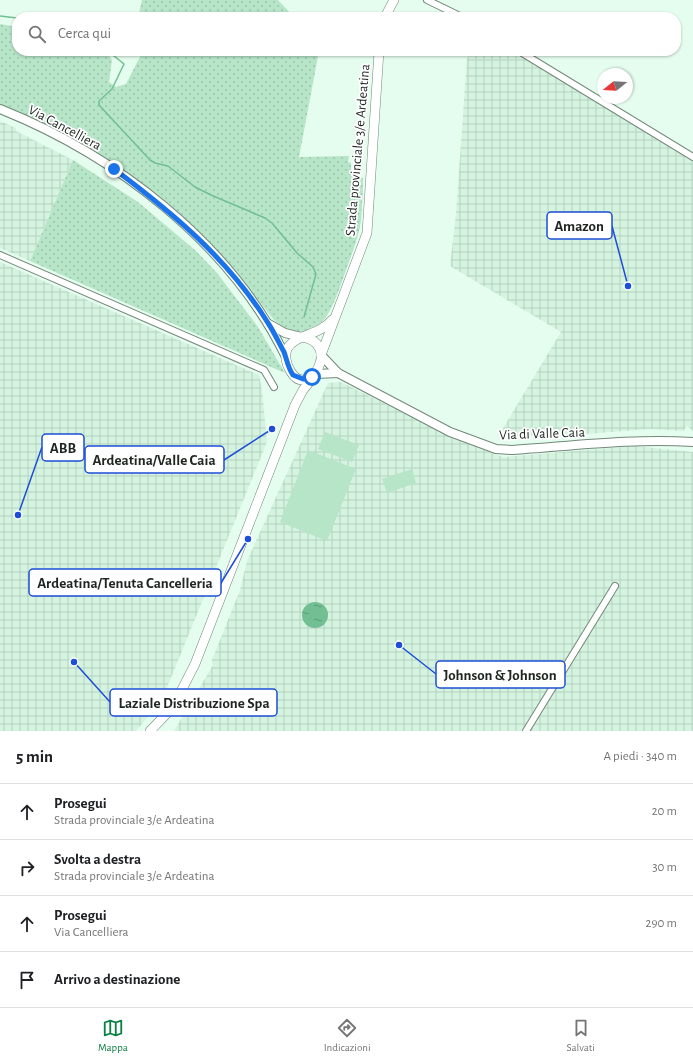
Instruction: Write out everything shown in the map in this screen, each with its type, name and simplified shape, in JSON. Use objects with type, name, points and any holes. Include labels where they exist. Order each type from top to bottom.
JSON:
[{"type":"main road","points":[[388,12],[394,0]]},
{"type":"main road","name":"Strada provinciale 3/e Ardeatina","points":[[321,355],[363,245],[367,230],[380,56]]},
{"type":"main road","points":[[295,405],[297,390],[285,355],[292,342],[301,337],[320,331],[335,317]]},
{"type":"main road","points":[[150,731],[173,707],[195,664],[295,405],[302,390],[316,374],[320,365],[321,355],[313,342],[301,337]]},
{"type":"main road","points":[[293,375],[303,379],[316,374]]},
{"type":"street","points":[[427,0],[452,12]]},
{"type":"street","points":[[527,56],[693,157]]},
{"type":"street","name":"Via Cancelliera","points":[[0,109],[88,153],[114,169],[145,192],[186,227],[218,257],[241,285],[268,324],[285,355]]},
{"type":"street","points":[[0,255],[264,370],[274,387]]},
{"type":"street","name":"Via Cancelliera","points":[[268,324],[285,333],[301,337]]},
{"type":"street","name":"Via di Valle Caia","points":[[321,355],[338,373],[450,432],[496,449],[512,450],[620,442],[693,442]]},
{"type":"street","points":[[316,374],[338,373]]},
{"type":"street","points":[[526,731],[614,586]]},
{"type":"shaded area","points":[[142,0],[278,0],[289,12],[139,12]]},
{"type":"shaded area","points":[[0,24],[12,26],[12,56],[109,56],[112,60],[109,82],[116,87],[126,84],[140,56],[318,56],[299,157],[349,156],[348,162],[351,163],[351,176],[363,178],[360,228],[335,300],[322,323],[313,330],[302,333],[289,330],[274,320],[224,258],[186,221],[149,191],[0,106]]},
{"type":"shaded area","points":[[469,56],[521,56],[693,162],[693,431],[687,426],[683,431],[650,429],[585,434],[513,436],[502,430],[561,332],[450,266],[456,214],[467,58]]},
{"type":"shaded area","points":[[0,121],[16,128],[16,131],[73,160],[30,261],[0,248]]},
{"type":"shaded area","points":[[73,160],[138,202],[196,251],[217,273],[258,327],[285,373],[30,261]]},
{"type":"shaded area","points":[[0,262],[259,375],[262,390],[267,442],[162,700],[136,731],[0,731]]},
{"type":"shaded area","points":[[341,382],[451,436],[503,457],[634,446],[693,452],[693,731],[174,731],[213,665],[212,660],[240,590],[247,561],[328,383]]},
{"type":"shaded area","points":[[325,432],[359,445],[352,462],[318,449]]},
{"type":"shaded area","points":[[308,450],[356,469],[327,541],[280,522]]},
{"type":"shaded area","points":[[412,469],[416,483],[387,493],[382,479]]},
{"type":"water","points":[[315,602],[324,606],[328,615],[324,624],[315,628],[306,624],[302,615],[306,606]]},
{"type":"waterway","points":[[0,16],[12,17]]},
{"type":"waterway","points":[[114,56],[124,64],[112,89],[99,101],[99,105],[150,160],[155,163],[168,166],[195,187],[265,218],[272,223],[297,253],[313,267],[316,274],[304,317]]},
{"type":"place","name":"Amazon","points":[[628,286]]},
{"type":"place","name":"Ardeatina/Valle Caia","points":[[272,429]]},
{"type":"place","name":"ABB","points":[[18,515]]},
{"type":"place","name":"Ardeatina/Tenuta Cancelleria","points":[[248,539]]},
{"type":"place","name":"Johnson & Johnson","points":[[399,645]]},
{"type":"place","name":"Laziale Distribuzione Spa","points":[[74,662]]},
{"type":"route","points":[[114,169],[145,192],[218,257],[256,305],[285,355],[290,371],[293,375],[303,379],[312,377]]}]
